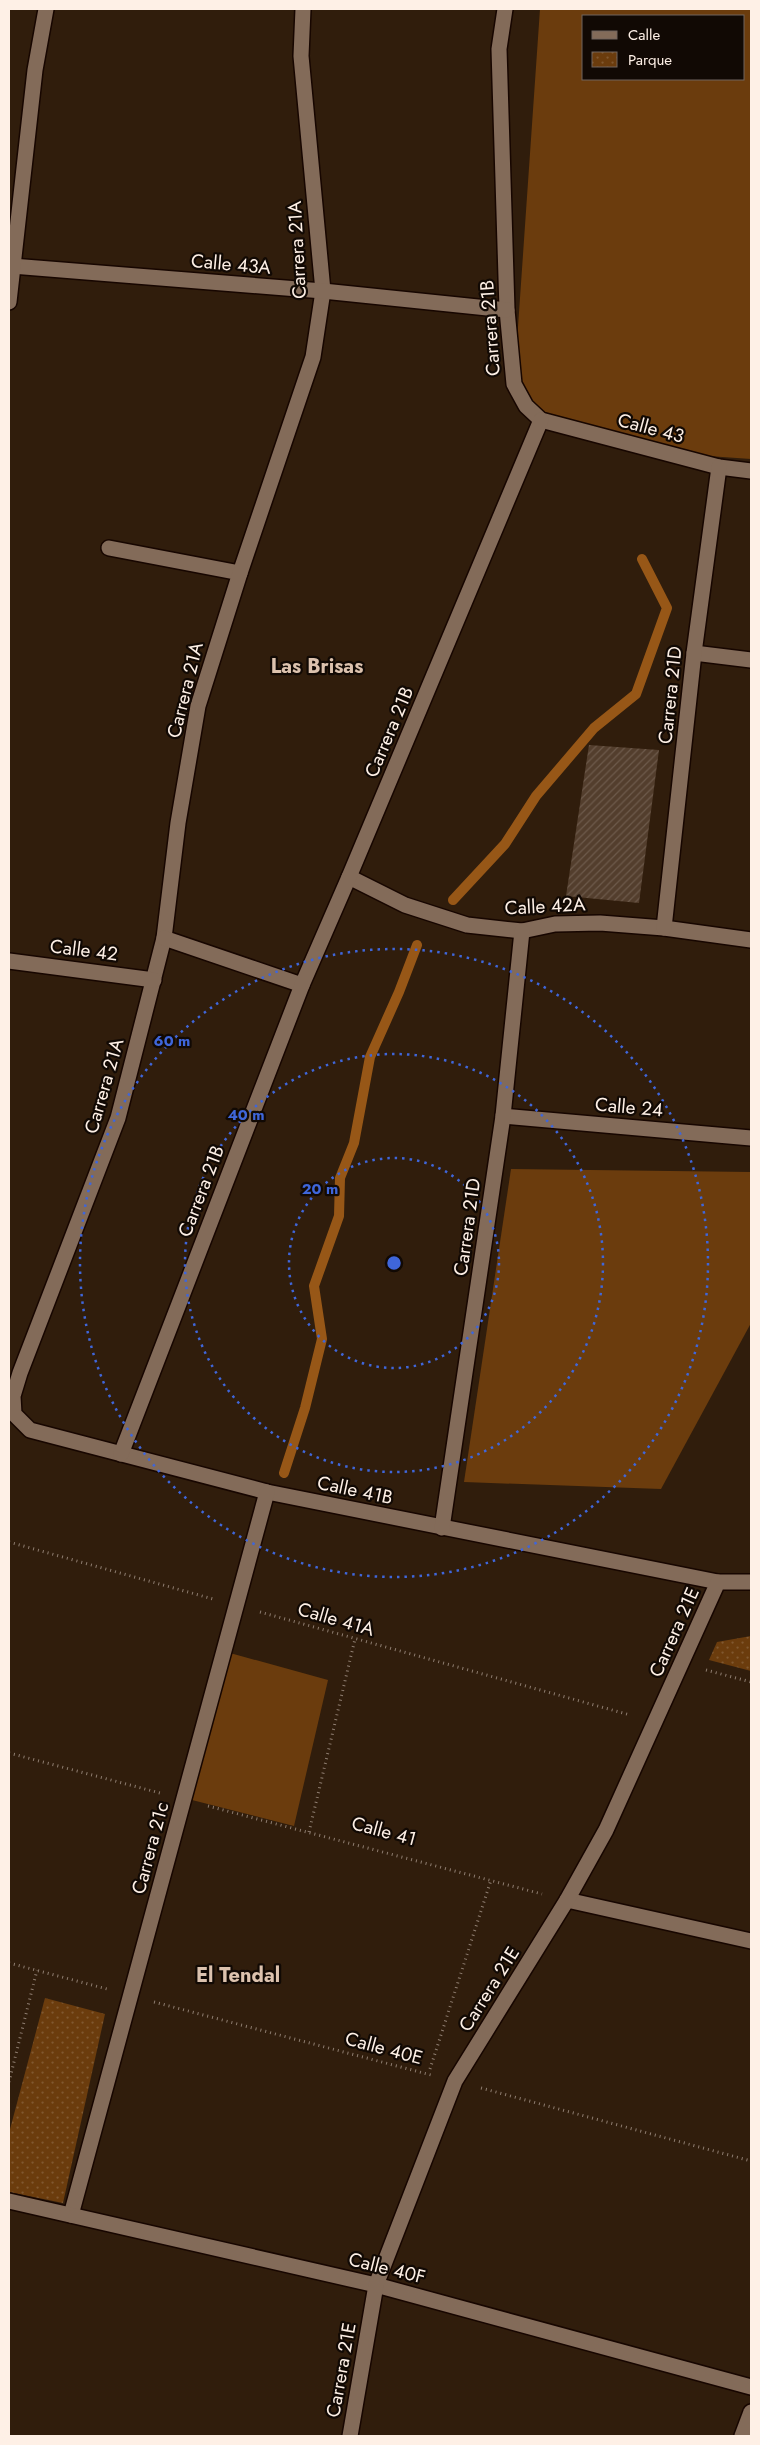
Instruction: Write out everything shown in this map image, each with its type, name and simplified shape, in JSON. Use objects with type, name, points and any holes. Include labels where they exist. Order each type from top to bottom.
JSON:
[{"type":"street","points":[[9,302],[35,70],[46,9]]},
{"type":"street","name":"Carrera 21A","points":[[14,1371],[118,1118],[164,938],[178,823],[198,706],[240,572],[313,357],[323,292],[302,56],[303,9]]},
{"type":"street","name":"Carrera 21B","points":[[121,1454],[302,985],[350,877],[541,420],[526,406],[514,384],[507,310],[498,49],[506,9]]},
{"type":"street","name":"Calle 43A","points":[[12,266],[323,292],[507,310]]},
{"type":"street","name":"Calle 43","points":[[541,420],[719,467],[751,471]]},
{"type":"street","name":"Carrera 21D","points":[[664,928],[694,654],[719,467]]},
{"type":"street","points":[[109,548],[240,572]]},
{"type":"street","points":[[694,654],[751,660]]},
{"type":"street","name":"Calle 42A","points":[[350,877],[405,905],[467,926],[522,931],[554,924],[600,923],[664,928],[751,940]]},
{"type":"street","name":"Carrera 21D","points":[[442,1528],[503,1116],[522,931]]},
{"type":"street","points":[[164,938],[302,985]]},
{"type":"street","name":"Calle 42","points":[[9,961],[154,980]]},
{"type":"street","name":"Calle 24","points":[[503,1116],[751,1138]]},
{"type":"street","name":"Calle 41B","points":[[14,1371],[14,1414],[30,1430],[268,1492],[718,1582],[751,1582]]},
{"type":"street","name":"Carrera 21c","points":[[70,2215],[268,1492]]},
{"type":"street","name":"Carrera 21E","points":[[350,2436],[376,2285],[455,2081],[567,1900],[606,1830],[718,1582]]},
{"type":"street","points":[[567,1900],[751,1942]]},
{"type":"street","name":"Calle 40F","points":[[9,2201],[376,2285],[751,2387]]},
{"type":"street","points":[[742,2436],[751,2412]]},
{"type":"path","name":"Calle 41A","points":[[9,1542],[656,1722]]},
{"type":"path","points":[[309,1832],[356,1638]]},
{"type":"path","points":[[681,1664],[751,1682]]},
{"type":"path","name":"Calle 41","points":[[9,1753],[567,1900]]},
{"type":"path","points":[[429,2074],[491,1880]]},
{"type":"path","name":"Calle 40E","points":[[9,1963],[751,2161]]},
{"type":"path","points":[[9,2082],[37,1970]]},
{"type":"green space","points":[[540,9],[751,9],[751,459],[708,456],[536,412],[515,370]]},
{"type":"green space","points":[[511,1169],[751,1172],[751,1323],[661,1489],[464,1482]]},
{"type":"green space","points":[[751,1636],[751,1671],[709,1660],[717,1642]]},
{"type":"green space","points":[[230,1653],[328,1680],[294,1826],[192,1800]]},
{"type":"green space","points":[[45,1998],[105,2014],[63,2203],[9,2192],[9,2133]]},
{"type":"building","points":[[589,745],[659,750],[639,903],[566,896]]},
{"type":"waterway","points":[[453,900],[505,844],[536,796],[594,728],[636,694],[667,608],[642,559]]},
{"type":"waterway","points":[[284,1473],[305,1408],[322,1339],[314,1286],[339,1216],[340,1178],[354,1143],[370,1057],[399,992],[417,945]]},
{"type":"district","name":"Las Brisas","points":[[317,666]]},
{"type":"district","name":"El Tendal","points":[[238,1975]]}]
